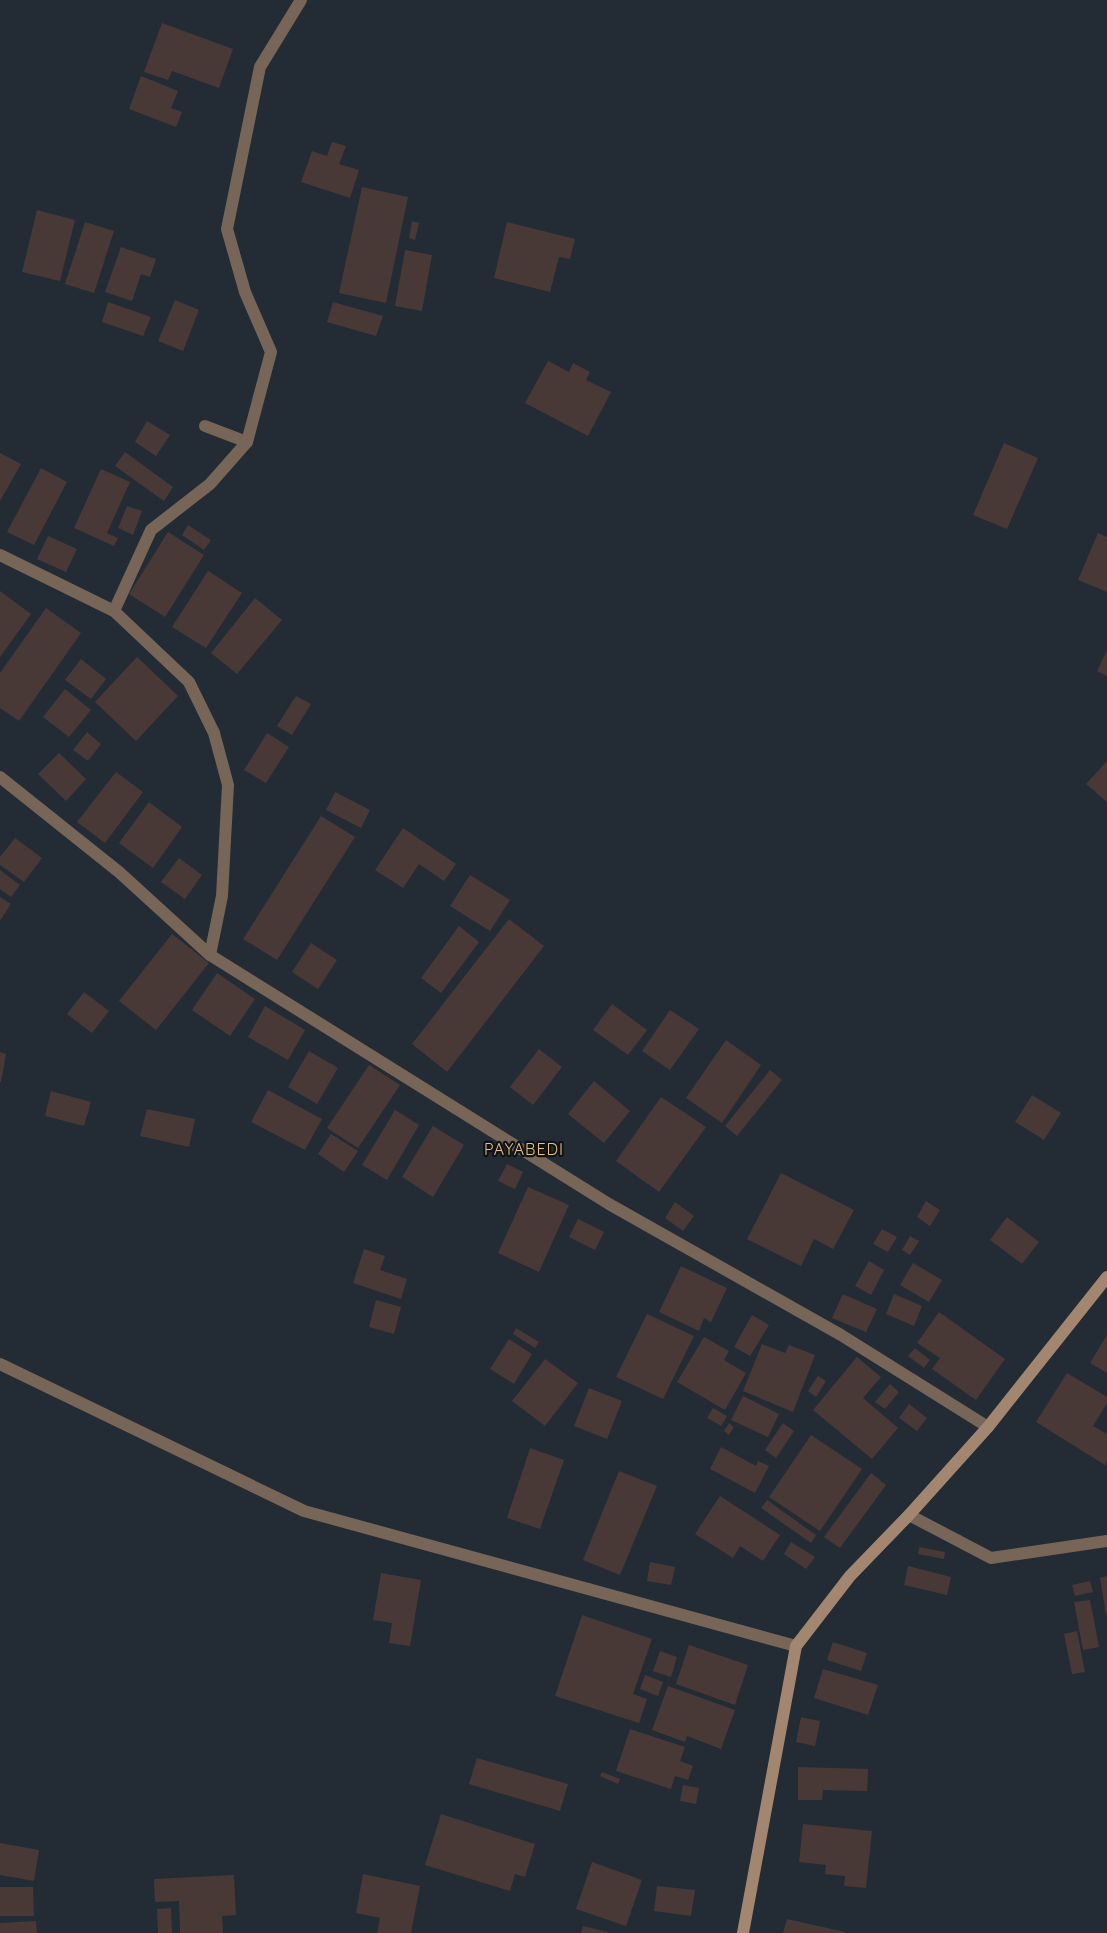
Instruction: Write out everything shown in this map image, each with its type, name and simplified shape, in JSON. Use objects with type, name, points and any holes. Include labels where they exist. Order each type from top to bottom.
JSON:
[{"type":"street","points":[[114,611],[151,530],[210,484],[247,442],[271,352],[246,292],[227,229],[260,67],[301,0]]},
{"type":"street","points":[[206,426],[247,442]]},
{"type":"street","points":[[0,554],[114,611],[189,682],[214,733],[228,785],[222,896],[210,955]]},
{"type":"street","points":[[0,777],[119,872],[210,955],[609,1204],[841,1335],[988,1426]]},
{"type":"street","points":[[743,1933],[796,1646],[850,1576],[909,1515],[988,1426],[1107,1277]]},
{"type":"street","points":[[0,1364],[304,1511],[796,1646]]},
{"type":"street","points":[[909,1515],[991,1558],[1107,1541]]},
{"type":"building","points":[[162,23],[233,49],[219,88],[172,71],[168,80],[144,72]]},
{"type":"building","points":[[141,76],[178,91],[171,108],[182,112],[176,127],[129,109]]},
{"type":"building","points":[[332,142],[346,146],[339,164],[359,170],[350,198],[301,182],[312,151],[327,156]]},
{"type":"building","points":[[362,187],[408,197],[386,303],[339,293]]},
{"type":"building","points":[[37,210],[75,220],[60,281],[22,272]]},
{"type":"building","points":[[412,221],[419,223],[415,240],[409,238]]},
{"type":"building","points":[[85,222],[114,231],[94,293],[65,284]]},
{"type":"building","points":[[507,222],[575,239],[570,259],[559,257],[550,292],[494,278]]},
{"type":"building","points":[[121,247],[156,259],[150,277],[141,274],[132,301],[105,292]]},
{"type":"building","points":[[405,250],[432,255],[422,311],[395,306]]},
{"type":"building","points":[[175,300],[199,310],[183,351],[158,341]]},
{"type":"building","points":[[108,302],[151,317],[143,336],[102,322]]},
{"type":"building","points":[[333,302],[383,316],[376,336],[327,322]]},
{"type":"building","points":[[548,361],[569,372],[573,363],[590,372],[586,380],[611,392],[588,436],[525,403]]},
{"type":"building","points":[[147,421],[170,435],[156,456],[135,442]]},
{"type":"building","points":[[1004,443],[1038,458],[1007,529],[973,515]]},
{"type":"building","points":[[125,452],[173,487],[164,501],[115,466]]},
{"type":"building","points":[[0,453],[21,464],[0,501]]},
{"type":"building","points":[[41,468],[67,482],[34,545],[7,532]]},
{"type":"building","points":[[101,469],[130,482],[107,533],[118,538],[114,546],[74,528]]},
{"type":"building","points":[[127,506],[142,511],[133,535],[118,528]]},
{"type":"building","points":[[188,525],[211,540],[204,550],[182,535]]},
{"type":"building","points":[[168,532],[204,555],[165,617],[129,594]]},
{"type":"building","points":[[1098,533],[1107,537],[1107,592],[1078,580]]},
{"type":"building","points":[[48,536],[77,549],[66,572],[37,559]]},
{"type":"building","points":[[208,571],[242,593],[206,648],[172,627]]},
{"type":"building","points":[[0,591],[31,614],[0,657]]},
{"type":"building","points":[[255,598],[282,620],[237,674],[211,653]]},
{"type":"building","points":[[46,608],[81,633],[19,721],[0,708],[0,673]]},
{"type":"building","points":[[1107,650],[1107,676],[1097,671]]},
{"type":"building","points":[[137,657],[178,696],[136,741],[95,702]]},
{"type":"building","points":[[81,659],[106,679],[91,699],[65,680]]},
{"type":"building","points":[[65,689],[91,710],[69,737],[43,717]]},
{"type":"building","points":[[296,696],[311,704],[292,735],[277,726]]},
{"type":"building","points":[[87,732],[101,744],[88,761],[73,750]]},
{"type":"building","points":[[267,733],[289,747],[266,783],[244,770]]},
{"type":"building","points":[[59,753],[86,779],[66,801],[38,774]]},
{"type":"building","points":[[1107,761],[1107,802],[1086,784]]},
{"type":"building","points":[[116,772],[143,792],[105,843],[77,822]]},
{"type":"building","points":[[335,792],[370,810],[361,828],[326,810]]},
{"type":"building","points":[[149,802],[182,827],[153,868],[119,843]]},
{"type":"building","points":[[321,816],[355,837],[277,960],[243,939]]},
{"type":"building","points":[[403,828],[456,864],[444,881],[419,864],[403,888],[375,870]]},
{"type":"building","points":[[15,838],[42,858],[24,882],[0,865],[0,857]]},
{"type":"building","points":[[179,858],[202,875],[185,899],[161,882]]},
{"type":"building","points":[[0,870],[20,885],[11,897],[0,889]]},
{"type":"building","points":[[470,875],[510,900],[490,931],[450,906]]},
{"type":"building","points":[[0,897],[11,904],[0,921]]},
{"type":"building","points":[[509,919],[544,946],[447,1072],[412,1044]]},
{"type":"building","points":[[459,926],[479,942],[441,993],[421,978]]},
{"type":"building","points":[[172,934],[209,963],[156,1030],[119,1001]]},
{"type":"building","points":[[311,943],[337,960],[318,989],[292,972]]},
{"type":"building","points":[[217,973],[255,999],[230,1036],[192,1010]]},
{"type":"building","points":[[84,992],[109,1011],[92,1033],[67,1014]]},
{"type":"building","points":[[612,1004],[647,1030],[628,1055],[593,1030]]},
{"type":"building","points":[[265,1006],[305,1030],[288,1060],[248,1037]]},
{"type":"building","points":[[670,1010],[699,1029],[670,1070],[642,1051]]},
{"type":"building","points":[[726,1040],[761,1065],[722,1123],[686,1098]]},
{"type":"building","points":[[539,1049],[562,1067],[533,1105],[510,1087]]},
{"type":"building","points":[[309,1051],[338,1068],[317,1104],[288,1087]]},
{"type":"building","points":[[0,1052],[6,1054],[1,1082],[0,1082]]},
{"type":"building","points":[[369,1065],[400,1085],[358,1148],[327,1128]]},
{"type":"building","points":[[770,1070],[782,1080],[737,1136],[725,1126]]},
{"type":"building","points":[[594,1081],[630,1111],[604,1143],[568,1114]]},
{"type":"building","points":[[268,1090],[322,1119],[305,1150],[251,1122]]},
{"type":"building","points":[[51,1091],[91,1102],[84,1126],[45,1116]]},
{"type":"building","points":[[1032,1095],[1061,1113],[1044,1140],[1015,1122]]},
{"type":"building","points":[[661,1097],[706,1127],[659,1192],[616,1161]]},
{"type":"building","points":[[147,1109],[195,1119],[189,1147],[140,1136]]},
{"type":"building","points":[[395,1110],[419,1125],[387,1180],[362,1165]]},
{"type":"building","points":[[433,1126],[464,1145],[433,1197],[402,1177]]},
{"type":"building","points":[[331,1134],[358,1151],[344,1172],[318,1154]]},
{"type":"building","points":[[507,1164],[523,1172],[515,1189],[498,1181]]},
{"type":"building","points":[[781,1173],[854,1210],[833,1249],[814,1239],[801,1266],[747,1239]]},
{"type":"building","points":[[528,1187],[569,1205],[539,1272],[498,1253]]},
{"type":"building","points":[[926,1201],[940,1210],[930,1226],[917,1217]]},
{"type":"building","points":[[675,1202],[694,1216],[683,1231],[665,1218]]},
{"type":"building","points":[[1007,1217],[1039,1242],[1022,1264],[990,1240]]},
{"type":"building","points":[[578,1219],[604,1232],[595,1250],[569,1237]]},
{"type":"building","points":[[882,1229],[897,1237],[888,1252],[873,1244]]},
{"type":"building","points":[[910,1236],[919,1241],[910,1255],[902,1250]]},
{"type":"building","points":[[364,1249],[385,1256],[380,1270],[407,1279],[401,1299],[353,1283]]},
{"type":"building","points":[[869,1261],[884,1270],[871,1295],[855,1286]]},
{"type":"building","points":[[913,1263],[942,1280],[929,1302],[900,1285]]},
{"type":"building","points":[[681,1266],[727,1288],[711,1322],[704,1318],[699,1331],[659,1312]]},
{"type":"building","points":[[843,1294],[877,1309],[866,1332],[832,1318]]},
{"type":"building","points":[[894,1294],[922,1306],[914,1326],[886,1314]]},
{"type":"building","points":[[376,1300],[401,1307],[394,1334],[369,1327]]},
{"type":"building","points":[[939,1312],[1005,1359],[976,1400],[932,1369],[940,1358],[917,1343]]},
{"type":"building","points":[[647,1314],[694,1336],[663,1399],[616,1377]]},
{"type":"building","points":[[752,1315],[769,1325],[750,1356],[734,1347]]},
{"type":"building","points":[[516,1328],[539,1342],[535,1348],[513,1334]]},
{"type":"building","points":[[1107,1335],[1107,1373],[1090,1363]]},
{"type":"building","points":[[704,1337],[729,1351],[724,1360],[746,1373],[725,1410],[677,1382]]},
{"type":"building","points":[[509,1339],[532,1354],[514,1384],[490,1369]]},
{"type":"building","points":[[762,1344],[785,1353],[789,1345],[815,1355],[793,1412],[743,1391]]},
{"type":"building","points":[[915,1348],[930,1360],[924,1368],[908,1356]]},
{"type":"building","points":[[857,1357],[881,1377],[863,1398],[898,1428],[872,1459],[813,1410]]},
{"type":"building","points":[[545,1359],[578,1383],[545,1426],[512,1401]]},
{"type":"building","points":[[1067,1373],[1107,1397],[1107,1403],[1093,1426],[1107,1434],[1107,1462],[1105,1465],[1036,1422]]},
{"type":"building","points":[[818,1376],[826,1381],[816,1397],[808,1391]]},
{"type":"building","points":[[890,1384],[899,1392],[885,1409],[875,1402]]},
{"type":"building","points":[[589,1388],[622,1401],[607,1439],[574,1426]]},
{"type":"building","points":[[743,1396],[779,1414],[768,1437],[731,1420]]},
{"type":"building","points":[[909,1404],[927,1418],[917,1431],[899,1418]]},
{"type":"building","points":[[713,1408],[727,1416],[721,1426],[707,1418]]},
{"type":"building","points":[[729,1423],[734,1427],[729,1435],[724,1431]]},
{"type":"building","points":[[783,1423],[794,1431],[776,1458],[765,1450]]},
{"type":"building","points":[[811,1435],[862,1469],[820,1531],[769,1497]]},
{"type":"building","points":[[721,1447],[756,1466],[758,1461],[769,1466],[755,1493],[710,1469]]},
{"type":"building","points":[[530,1448],[564,1460],[540,1529],[507,1518]]},
{"type":"building","points":[[619,1471],[657,1486],[620,1575],[583,1560]]},
{"type":"building","points":[[871,1473],[886,1485],[840,1548],[824,1537]]},
{"type":"building","points":[[720,1496],[780,1535],[763,1561],[740,1546],[733,1558],[695,1534]]},
{"type":"building","points":[[767,1500],[816,1535],[811,1543],[761,1508]]},
{"type":"building","points":[[791,1542],[815,1557],[806,1569],[784,1554]]},
{"type":"building","points":[[919,1547],[945,1552],[944,1559],[918,1554]]},
{"type":"building","points":[[650,1562],[675,1567],[671,1585],[647,1581]]},
{"type":"building","points":[[908,1566],[951,1577],[947,1595],[904,1585]]},
{"type":"building","points":[[381,1573],[421,1580],[410,1646],[389,1643],[392,1623],[373,1620]]},
{"type":"building","points":[[1107,1576],[1107,1614],[1106,1614],[1100,1578]]},
{"type":"building","points":[[1090,1581],[1093,1592],[1075,1596],[1072,1585]]},
{"type":"building","points":[[1090,1600],[1099,1647],[1083,1650],[1074,1602]]},
{"type":"building","points":[[582,1615],[652,1639],[633,1694],[647,1699],[639,1723],[555,1696]]},
{"type":"building","points":[[1077,1631],[1085,1672],[1072,1674],[1064,1634]]},
{"type":"building","points":[[833,1642],[867,1653],[861,1671],[827,1660]]},
{"type":"building","points":[[689,1645],[748,1665],[735,1705],[676,1684]]},
{"type":"building","points":[[660,1651],[677,1657],[671,1677],[653,1671]]},
{"type":"building","points":[[823,1669],[878,1685],[868,1715],[814,1698]]},
{"type":"building","points":[[645,1675],[663,1682],[658,1696],[640,1689]]},
{"type":"building","points":[[668,1686],[735,1710],[721,1749],[687,1736],[685,1742],[652,1730]]},
{"type":"building","points":[[801,1717],[820,1721],[815,1746],[796,1742]]},
{"type":"building","points":[[630,1729],[685,1747],[680,1761],[693,1766],[688,1780],[675,1776],[671,1789],[616,1771]]},
{"type":"building","points":[[477,1758],[568,1784],[560,1811],[469,1784]]},
{"type":"building","points":[[798,1767],[868,1769],[867,1791],[823,1790],[822,1800],[798,1800]]},
{"type":"building","points":[[602,1772],[620,1779],[618,1784],[600,1776]]},
{"type":"building","points":[[683,1785],[699,1788],[696,1804],[680,1801]]},
{"type":"building","points":[[441,1814],[535,1844],[525,1877],[515,1874],[510,1891],[425,1865]]},
{"type":"building","points":[[803,1824],[872,1831],[866,1888],[844,1886],[845,1876],[825,1874],[826,1865],[799,1862]]},
{"type":"building","points":[[0,1843],[39,1850],[34,1881],[0,1875]]},
{"type":"building","points":[[592,1862],[642,1880],[626,1926],[576,1909]]},
{"type":"building","points":[[363,1874],[420,1886],[411,1933],[377,1933],[380,1918],[356,1913]]},
{"type":"building","points":[[234,1875],[236,1915],[222,1916],[223,1933],[180,1933],[179,1901],[155,1902],[154,1879]]},
{"type":"building","points":[[657,1886],[695,1890],[691,1916],[654,1911]]},
{"type":"building","points":[[0,1887],[33,1887],[34,1916],[0,1916]]},
{"type":"building","points":[[171,1908],[172,1933],[158,1933],[157,1909]]},
{"type":"building","points":[[787,1919],[845,1932],[845,1933],[783,1933]]},
{"type":"building","points":[[36,1921],[37,1933],[0,1933],[0,1923]]},
{"type":"building","points":[[583,1926],[608,1932],[581,1933]]},
{"type":"district","name":"PAYABEDI","points":[[524,1149]]}]
